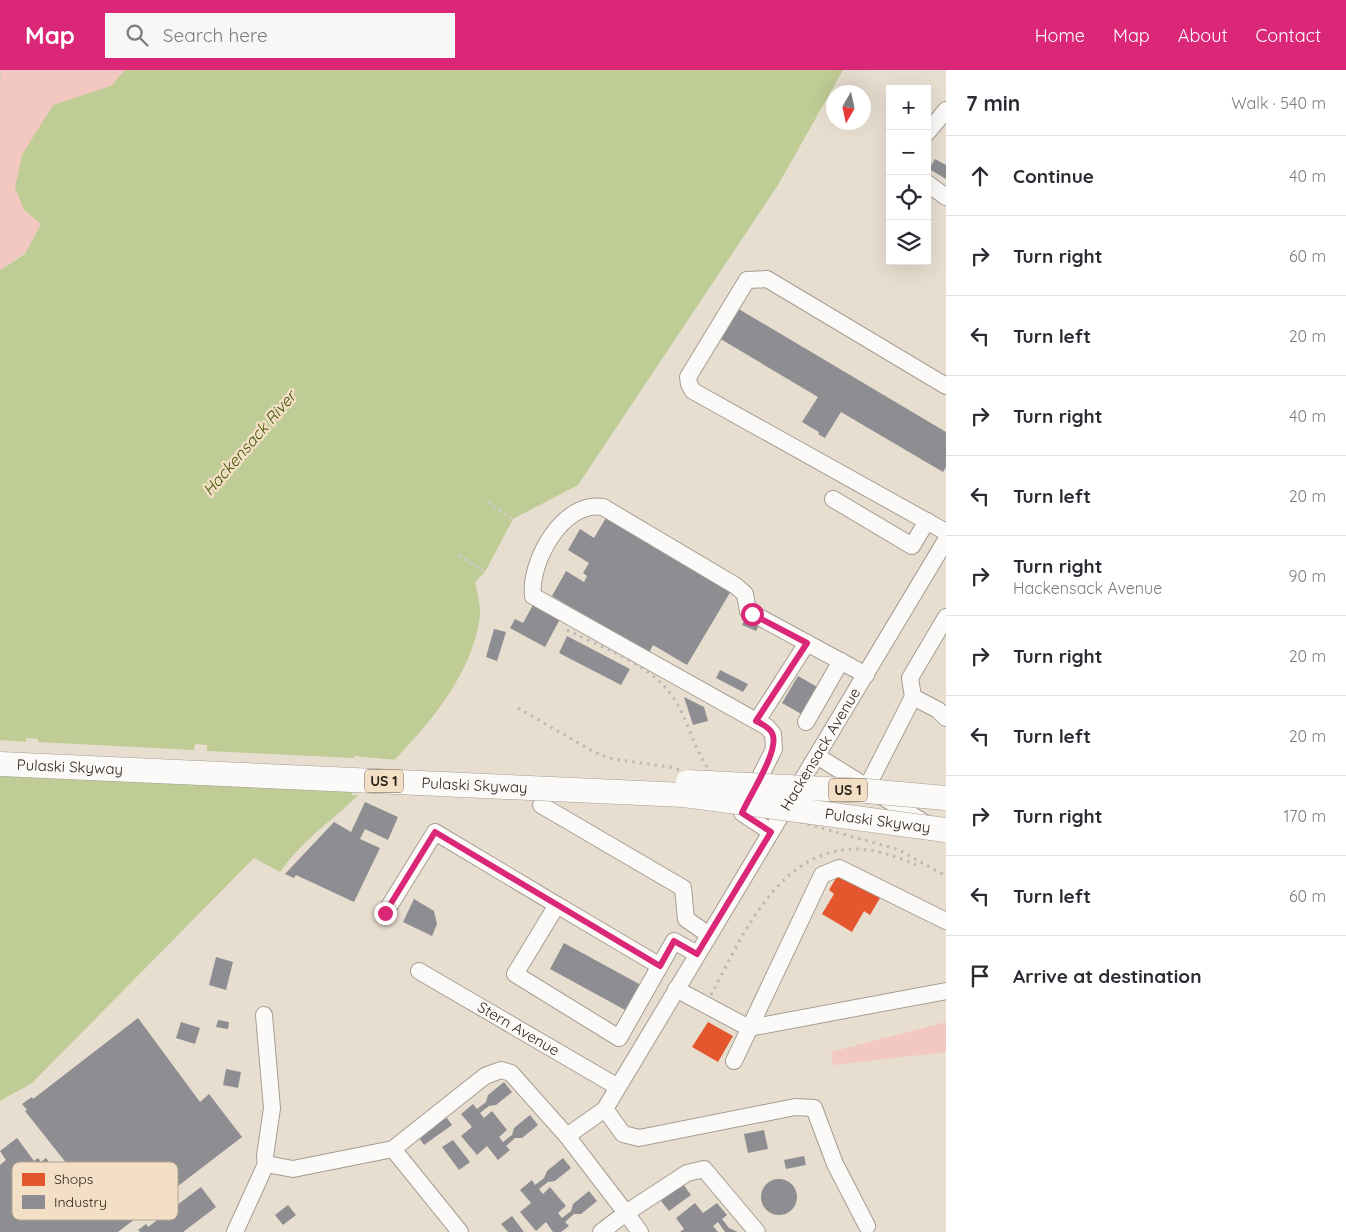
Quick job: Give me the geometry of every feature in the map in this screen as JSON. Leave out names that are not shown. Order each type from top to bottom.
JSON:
[{"type":"highway","name":"Pulaski Skyway","points":[[0,751],[749,784],[946,798]]},
{"type":"highway","name":"Pulaski Skyway","points":[[0,764],[684,795],[946,830]]},
{"type":"highway","points":[[749,784],[866,799],[946,814]]},
{"type":"highway","points":[[766,806],[832,805],[946,814]]},
{"type":"street","points":[[929,130],[946,110]]},
{"type":"street","points":[[931,186],[946,197]]},
{"type":"street","points":[[946,386],[767,279],[757,278],[748,280],[688,377],[693,391],[946,532]]},
{"type":"street","points":[[833,499],[912,546],[927,521]]},
{"type":"street","points":[[771,832],[742,813],[774,749],[773,734],[767,727],[533,596],[532,586],[540,559],[561,522],[584,508],[595,505],[603,507],[736,586],[745,594],[748,611],[866,675]]},
{"type":"street","name":"Hackensack Avenue","points":[[605,1109],[946,540]]},
{"type":"street","points":[[867,787],[913,697],[910,678],[946,617]]},
{"type":"street","points":[[756,721],[807,643]]},
{"type":"street","points":[[806,722],[841,662]]},
{"type":"street","points":[[913,697],[946,717]]},
{"type":"street","points":[[817,756],[946,836]]},
{"type":"street","points":[[541,805],[683,888],[686,919],[709,935]]},
{"type":"street","points":[[385,913],[435,832],[660,966]]},
{"type":"street","points":[[734,1060],[822,875],[838,868],[946,921]]},
{"type":"street","points":[[557,905],[515,974],[619,1038],[674,941],[697,954]]},
{"type":"street","name":"Stern Avenue","points":[[419,971],[618,1087]]},
{"type":"street","points":[[676,989],[749,1028],[946,991]]},
{"type":"street","points":[[235,1232],[266,1164],[265,1156],[272,1108],[264,1015]]},
{"type":"street","points":[[266,1164],[293,1169],[393,1148],[485,1076],[501,1070],[511,1073],[568,1136],[640,1232]]},
{"type":"street","points":[[568,1136],[605,1109],[623,1134],[639,1138],[795,1107],[814,1108],[835,1164],[867,1226]]},
{"type":"street","points":[[393,1148],[460,1232]]},
{"type":"street","points":[[601,1232],[626,1213],[687,1173],[704,1169],[757,1232]]},
{"type":"path","points":[[0,78],[3,70]]},
{"type":"path","points":[[488,502],[514,519]]},
{"type":"path","points":[[459,556],[485,572]]},
{"type":"shaded area","points":[[0,70],[131,70],[24,210],[41,224],[35,246],[0,270]]},
{"type":"shaded area","points":[[946,1022],[946,1052],[833,1065],[831,1052]]},
{"type":"water","name":"Hackensack River","points":[[125,70],[843,70],[835,85],[826,85],[826,100],[778,185],[578,485],[513,519],[485,572],[475,582],[480,616],[474,643],[463,669],[449,694],[412,742],[350,803],[304,844],[280,872],[254,858],[32,1083],[0,1101],[0,270],[25,254],[41,224],[24,210],[15,188],[22,155],[53,105],[111,86]]},
{"type":"pier","points":[[26,738],[38,739],[38,742],[194,750],[195,744],[207,745],[207,751],[354,758],[354,756],[396,760],[369,787],[364,787],[361,795],[352,795],[352,787],[0,772],[0,740],[26,742]]},
{"type":"building: Shops","points":[[839,873],[880,898],[870,915],[864,911],[852,932],[822,914],[834,894],[829,890]]},
{"type":"building: Shops","points":[[708,1022],[733,1036],[718,1062],[692,1047]]},
{"type":"building: Industry","points":[[935,159],[946,165],[946,179],[931,170],[931,166]]},
{"type":"building: Industry","points":[[737,308],[946,432],[946,467],[943,472],[841,412],[825,438],[802,422],[818,397],[719,338]]},
{"type":"building: Industry","points":[[607,516],[731,591],[687,665],[653,645],[649,653],[552,596],[566,571],[584,582],[587,576],[583,573],[589,563],[568,550],[580,529],[594,538]]},
{"type":"building: Industry","points":[[533,605],[560,619],[545,647],[510,628],[515,619],[523,623]]},
{"type":"building: Industry","points":[[751,607],[765,614],[756,631],[742,625]]},
{"type":"building: Industry","points":[[494,629],[506,632],[497,661],[486,657]]},
{"type":"building: Industry","points":[[567,636],[630,669],[621,685],[559,653]]},
{"type":"building: Industry","points":[[720,670],[748,684],[743,692],[716,678]]},
{"type":"building: Industry","points":[[798,676],[819,688],[803,715],[782,703]]},
{"type":"building: Industry","points":[[684,697],[704,707],[708,721],[693,725]]},
{"type":"building: Industry","points":[[365,802],[398,817],[388,840],[365,829],[360,839],[380,848],[354,902],[296,875],[294,878],[285,874],[334,822],[351,832]]},
{"type":"building: Industry","points":[[414,899],[434,911],[437,924],[432,936],[403,922]]},
{"type":"building: Industry","points":[[564,943],[641,985],[627,1011],[550,969]]},
{"type":"building: Industry","points":[[216,957],[233,962],[226,990],[209,985]]},
{"type":"building: Industry","points":[[138,1018],[200,1102],[209,1094],[242,1137],[178,1186],[178,1162],[65,1162],[25,1111],[27,1110],[22,1104],[32,1097],[33,1099]]},
{"type":"building: Industry","points":[[218,1020],[229,1022],[228,1029],[216,1027]]},
{"type":"building: Industry","points":[[181,1022],[200,1028],[195,1044],[176,1038]]},
{"type":"building: Industry","points":[[226,1069],[241,1072],[238,1088],[223,1085]]},
{"type":"building: Industry","points":[[504,1082],[512,1092],[496,1105],[489,1106],[480,1113],[484,1118],[492,1111],[507,1130],[499,1137],[503,1142],[512,1135],[514,1128],[530,1115],[538,1125],[522,1138],[515,1138],[506,1146],[510,1150],[498,1160],[487,1146],[477,1155],[461,1136],[472,1127],[461,1114],[473,1104],[477,1109],[486,1102],[488,1095]]},
{"type":"building: Industry","points":[[444,1114],[452,1125],[424,1145],[416,1133]]},
{"type":"building: Industry","points":[[764,1130],[768,1149],[748,1153],[744,1134]]},
{"type":"building: Industry","points":[[17,1138],[34,1161],[38,1158],[41,1162],[12,1162],[12,1220],[134,1220],[118,1232],[0,1232],[0,1165],[6,1160],[0,1151]]},
{"type":"building: Industry","points":[[453,1140],[470,1162],[459,1170],[442,1147]]},
{"type":"building: Industry","points":[[804,1156],[806,1165],[786,1169],[784,1160]]},
{"type":"building: Industry","points":[[46,1158],[49,1162],[41,1162]]},
{"type":"building: Industry","points":[[563,1158],[571,1168],[555,1181],[548,1182],[539,1189],[543,1194],[550,1187],[566,1206],[558,1213],[562,1218],[571,1211],[573,1204],[589,1191],[597,1201],[581,1214],[574,1214],[565,1222],[569,1226],[561,1232],[553,1232],[546,1222],[536,1231],[520,1212],[531,1203],[520,1190],[532,1180],[535,1185],[544,1178],[547,1171]]},
{"type":"building: Industry","points":[[779,1179],[791,1185],[797,1197],[791,1209],[779,1215],[767,1209],[761,1197],[767,1185]]},
{"type":"building: Industry","points":[[683,1184],[691,1195],[669,1211],[661,1201]]},
{"type":"building: Industry","points":[[201,1187],[216,1207],[183,1232],[140,1232],[138,1230],[146,1224],[148,1227],[157,1220],[178,1220],[178,1204]]},
{"type":"building: Industry","points":[[695,1203],[703,1213],[717,1203],[727,1215],[722,1219],[729,1228],[738,1232],[725,1232],[718,1222],[713,1226],[718,1232],[680,1232],[684,1229],[676,1218]]},
{"type":"building: Industry","points":[[288,1205],[296,1215],[283,1225],[275,1215]]},
{"type":"building: Industry","points":[[512,1216],[524,1232],[508,1232],[501,1224]]},
{"type":"railway","points":[[567,630],[640,667],[665,687],[681,711],[706,765],[721,783]]},
{"type":"railway","points":[[518,708],[594,752],[613,759],[670,767],[693,774],[778,816],[897,849],[946,876]]},
{"type":"railway","points":[[711,995],[750,923],[766,900],[785,879],[806,863],[830,853],[858,849],[888,854],[916,865]]},
{"type":"route","points":[[385,913],[435,832],[660,966],[674,941],[697,954],[771,832],[742,813],[774,749],[773,734],[767,727],[756,721],[807,643],[752,614]]}]
